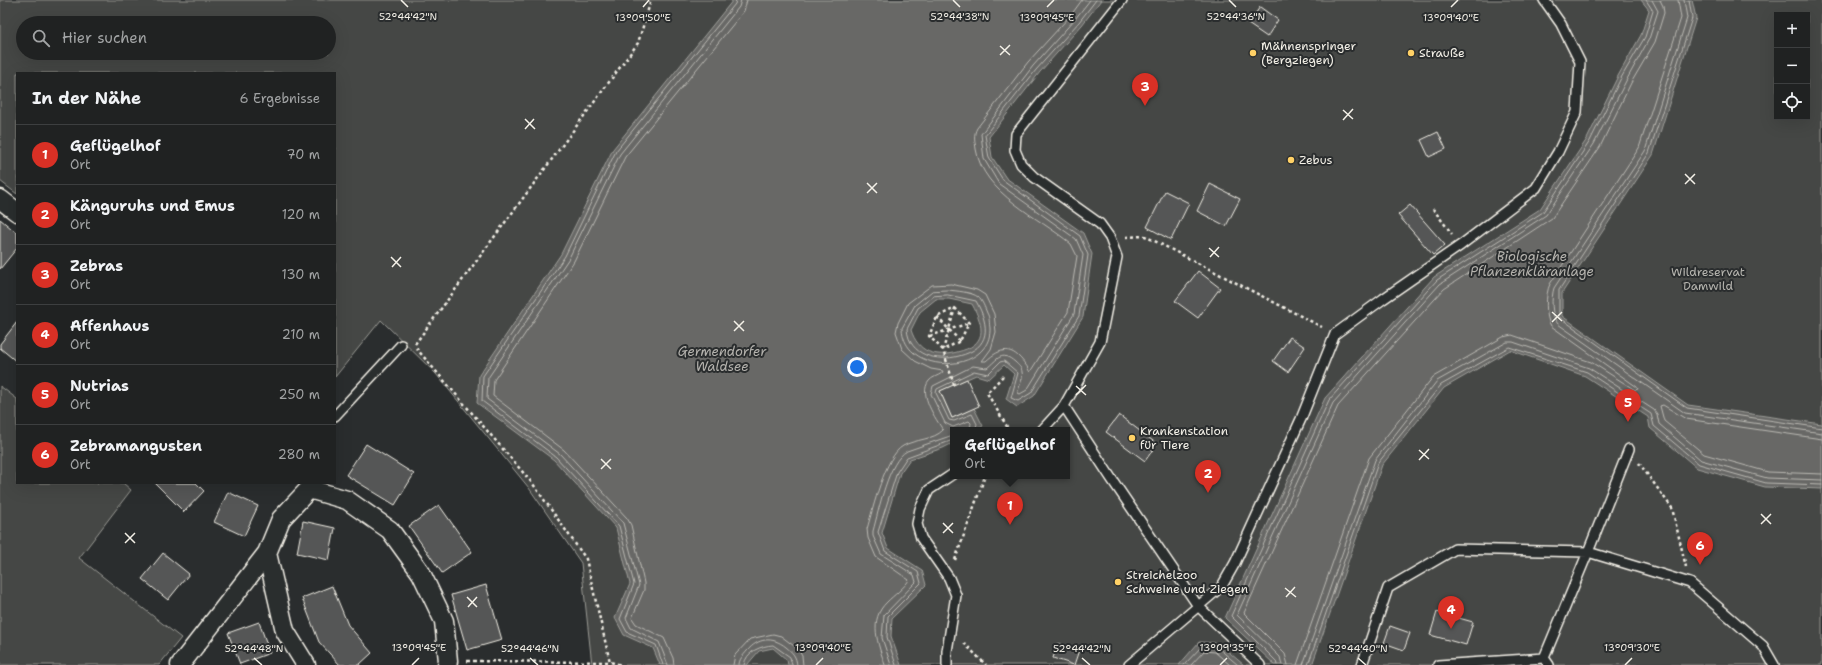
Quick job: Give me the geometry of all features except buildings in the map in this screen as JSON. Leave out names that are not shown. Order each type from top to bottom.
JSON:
[{"type":"street","points":[[0,199],[16,211]]},
{"type":"street","points":[[180,665],[267,553],[281,519],[308,486],[347,500],[390,530],[421,573],[444,621],[448,663]]},
{"type":"street","points":[[267,553],[285,631],[306,665]]},
{"type":"lane","points":[[1045,427],[1064,406],[1100,342],[1117,257],[1110,238],[1100,224],[1034,177],[1021,164],[1015,150],[1016,134],[1122,0]]},
{"type":"lane","points":[[1128,665],[1222,586],[1235,563],[1301,419],[1335,334],[1461,245],[1536,188],[1558,152],[1577,112],[1580,62],[1561,24],[1544,0]]},
{"type":"lane","points":[[336,415],[401,345]]},
{"type":"lane","points":[[1064,406],[1198,606],[1260,665]]},
{"type":"lane","points":[[1438,665],[1546,662],[1629,449]]},
{"type":"lane","points":[[947,665],[947,651],[956,595],[949,578],[921,538],[917,524],[920,509],[929,490],[950,476]]},
{"type":"lane","points":[[1362,665],[1388,588],[1455,549],[1588,552],[1690,583],[1763,646],[1774,665]]},
{"type":"path","points":[[609,664],[586,559],[533,484],[414,346],[638,43],[650,0]]},
{"type":"path","points":[[1433,209],[1461,245]]},
{"type":"path","points":[[1110,238],[1145,236],[1335,334]]},
{"type":"path","points":[[929,336],[937,317],[955,308]]},
{"type":"path","points":[[955,308],[969,323]]},
{"type":"path","points":[[943,350],[955,308]]},
{"type":"path","points":[[937,317],[960,341]]},
{"type":"path","points":[[929,336],[969,323]]},
{"type":"path","points":[[943,350],[960,341],[969,323]]},
{"type":"path","points":[[929,336],[943,350],[954,385]]},
{"type":"path","points":[[1003,376],[987,393],[1007,427]]},
{"type":"path","points":[[1629,449],[1672,508],[1690,583]]},
{"type":"path","points":[[949,578],[984,479]]},
{"type":"path","points":[[951,631],[986,665]]},
{"type":"path","points":[[448,663],[622,665]]},
{"type":"green space","name":"Wildreservat Damwild","points":[[0,0],[1822,0],[1822,665],[592,665],[581,563],[529,488],[436,374],[381,320],[336,376],[336,72],[16,72],[16,193],[0,181]]},
{"type":"green space","points":[[0,386],[16,398],[16,484],[124,484],[131,490],[79,558],[181,638],[159,665],[0,665]]},
{"type":"water","name":"Germendorfer Waldsee","points":[[733,0],[1101,0],[1082,25],[1040,72],[989,137],[992,157],[1006,178],[1083,233],[1092,254],[1083,317],[1034,396],[1017,407],[1006,399],[1014,374],[1004,365],[989,379],[976,375],[940,391],[952,418],[974,408],[983,426],[950,427],[950,444],[910,459],[900,473],[882,533],[888,548],[922,570],[926,585],[892,618],[891,636],[901,665],[788,665],[787,660],[773,648],[759,651],[747,665],[660,665],[653,648],[624,635],[615,618],[630,584],[616,528],[554,460],[477,403],[479,375],[561,254],[613,149]],"holes":[[[936,299],[949,299],[972,304],[981,328],[981,334],[974,345],[957,352],[942,354],[928,352],[918,344],[914,338],[911,330],[920,312]]]},
{"type":"water","name":"Biologische Pflanzenkläranlage","points":[[1641,0],[1692,0],[1696,18],[1653,155],[1562,293],[1562,316],[1688,405],[1822,424],[1822,489],[1765,487],[1697,468],[1650,428],[1648,417],[1585,376],[1510,350],[1444,388],[1382,465],[1312,665],[1275,665],[1225,618],[1325,398],[1434,277],[1540,209],[1587,139],[1618,76],[1641,35],[1649,10]]},
{"type":"water","points":[[1199,642],[1218,643],[1244,665],[1179,665]]},
{"type":"place","name":"Mähnenspringer (Bergziegen)","points":[[1253,53]]},
{"type":"place","name":"Strauße","points":[[1411,53]]},
{"type":"place","name":"Zebras","points":[[1145,106]]},
{"type":"place","name":"Zebus","points":[[1291,160]]},
{"type":"place","name":"Nutrias","points":[[1628,422]]},
{"type":"place","name":"Krankenstation für Tiere","points":[[1132,438]]},
{"type":"place","name":"Känguruhs und Emus","points":[[1208,493]]},
{"type":"place","name":"Geflügelhof","points":[[1010,525]]},
{"type":"place","name":"Zebramangusten","points":[[1700,565]]},
{"type":"place","name":"Streichelzoo Schweine und Ziegen","points":[[1118,582]]},
{"type":"place","name":"Affenhaus","points":[[1451,629]]}]
